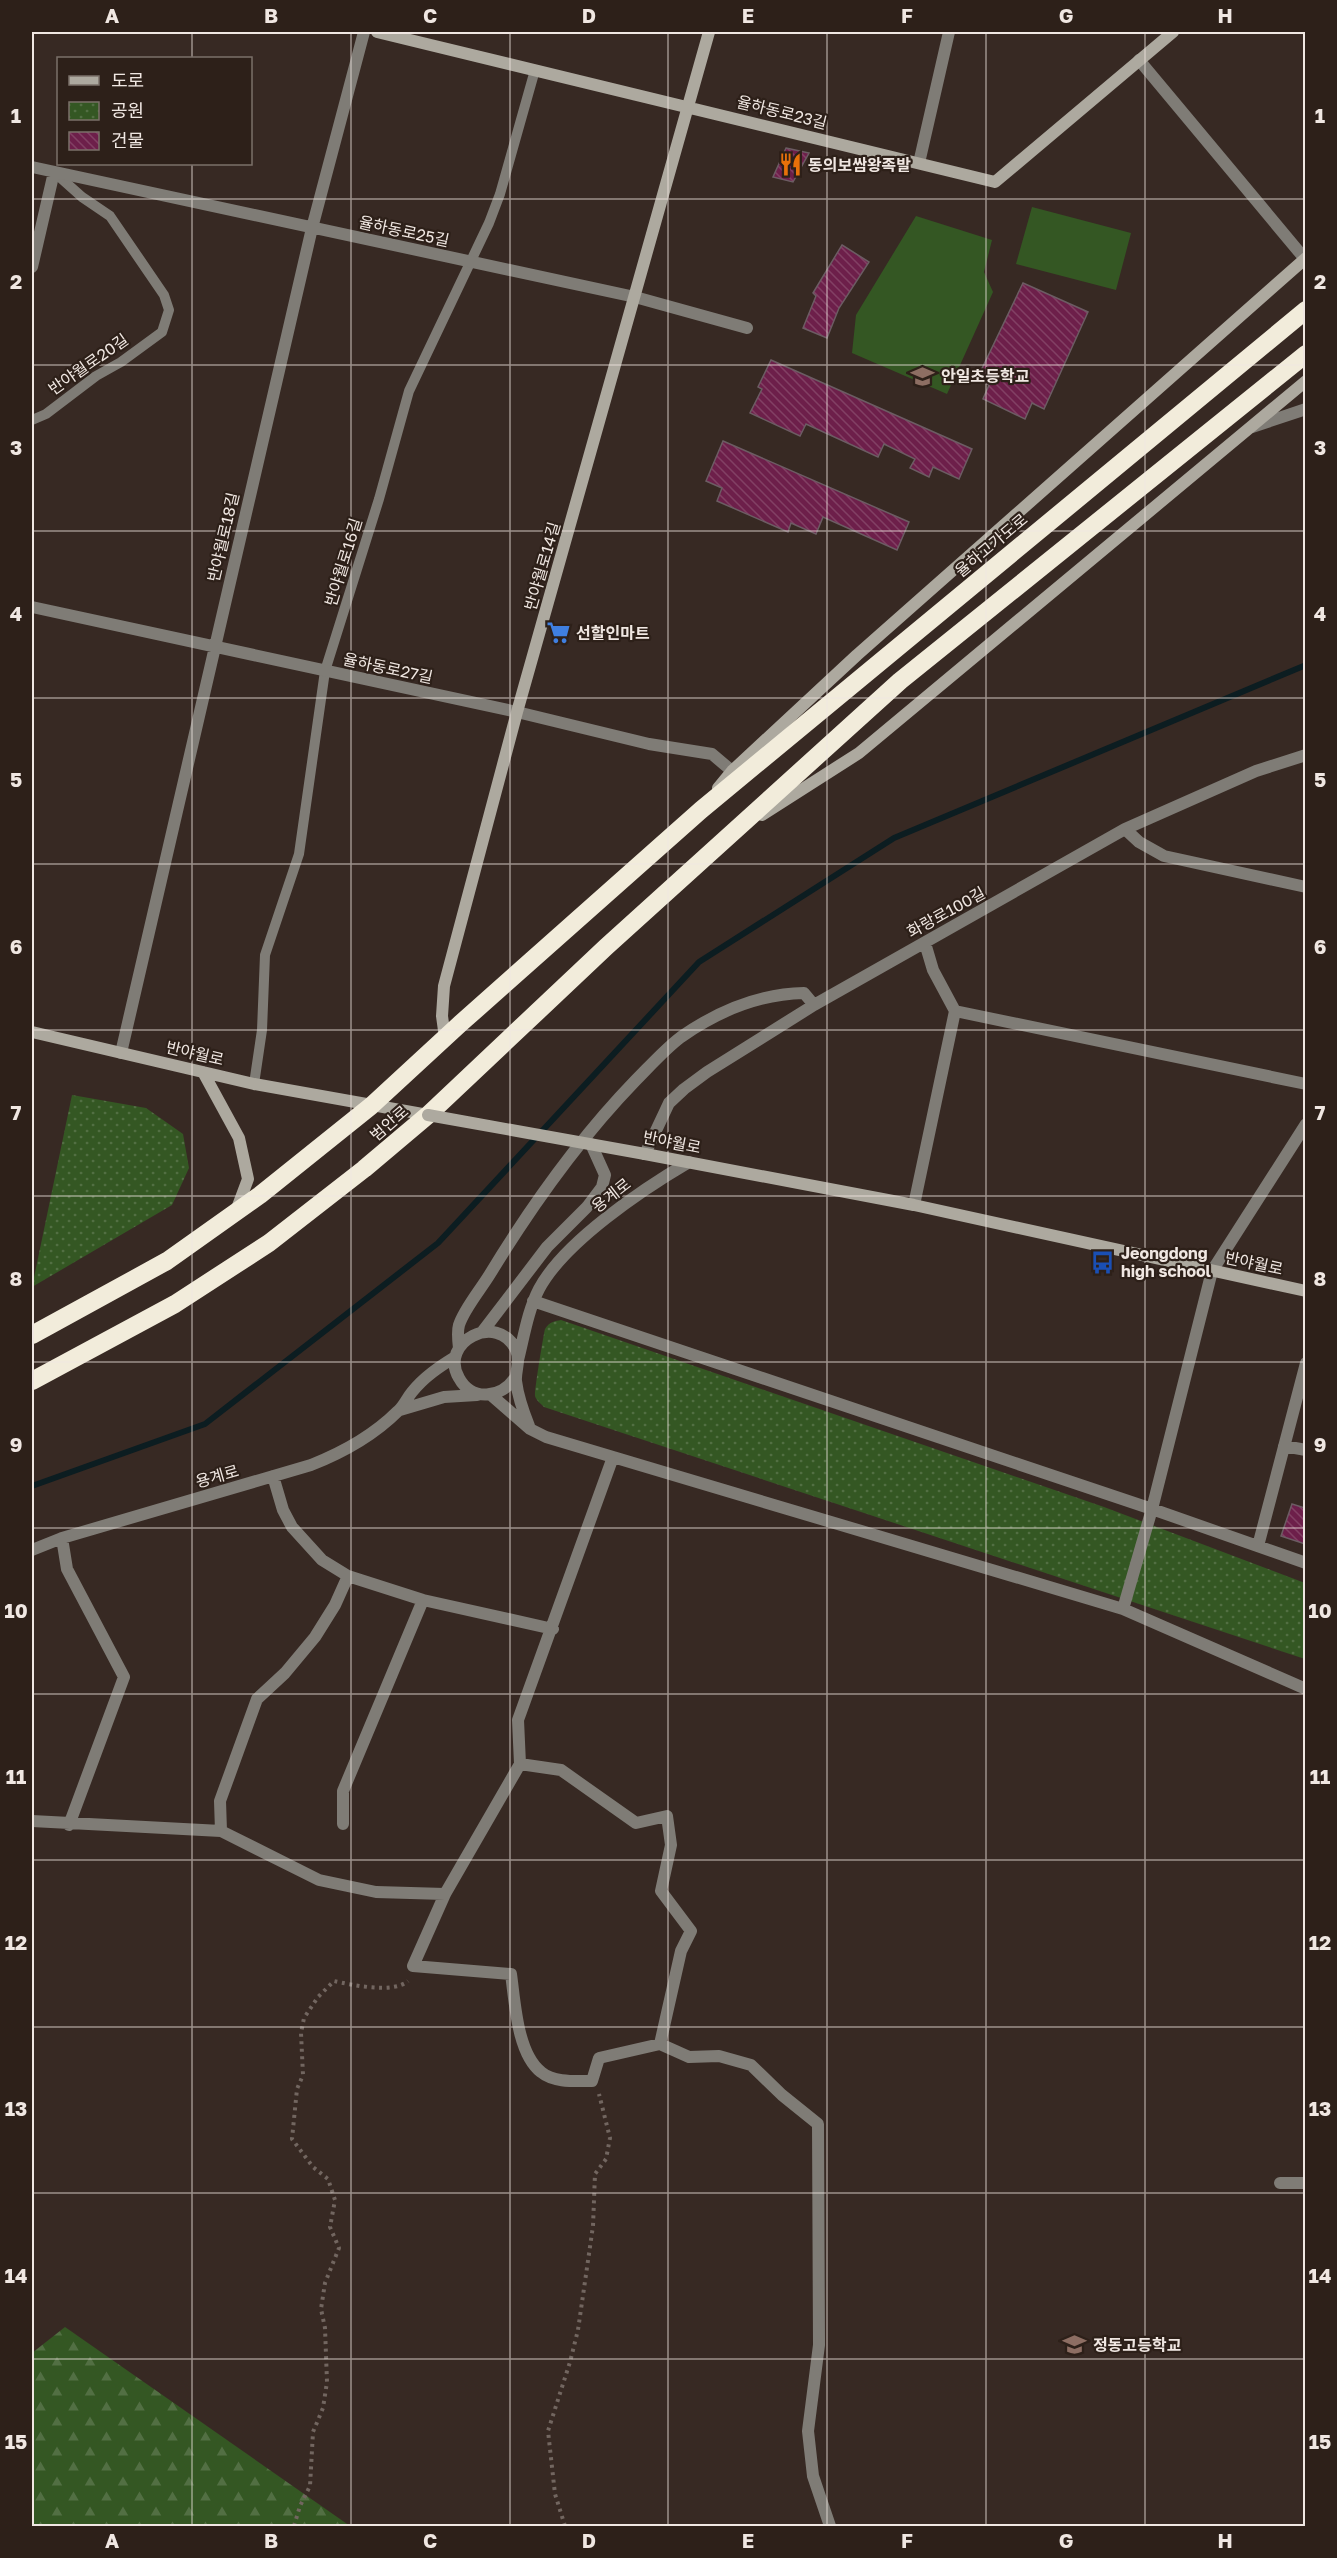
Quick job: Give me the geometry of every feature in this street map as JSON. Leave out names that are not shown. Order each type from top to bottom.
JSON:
[{"type":"highway","name":"율하고가도로","points":[[701,810],[1305,310]]},
{"type":"highway","points":[[728,836],[900,681],[1305,354]]},
{"type":"highway","name":"범안로","points":[[32,1335],[167,1261],[235,1212],[371,1106],[444,1038],[701,810]]},
{"type":"highway","name":"범안로","points":[[32,1381],[174,1304],[269,1243],[364,1169],[428,1115],[580,970],[728,836]]},
{"type":"main road","name":"율하동로23길","points":[[377,32],[995,182],[1173,32]]},
{"type":"main road","name":"반야월로14길","points":[[444,1038],[442,1016],[444,986],[518,712],[690,107],[709,32]]},
{"type":"main road","points":[[701,810],[732,771],[866,647],[1305,259]]},
{"type":"main road","points":[[728,836],[859,753],[1305,381]]},
{"type":"main road","name":"반야월로","points":[[32,1032],[254,1084],[914,1205],[1305,1291]]},
{"type":"main road","points":[[203,1072],[239,1137],[248,1179],[235,1212]]},
{"type":"street","name":"반야월로18길","points":[[121,1053],[312,228],[364,32]]},
{"type":"street","points":[[919,163],[949,32]]},
{"type":"street","points":[[1139,60],[1305,259]]},
{"type":"street","name":"율하동로25길","points":[[32,167],[635,297],[747,328]]},
{"type":"street","points":[[32,267],[54,172]]},
{"type":"street","points":[[1251,427],[1305,409]]},
{"type":"street","name":"율하동로27길","points":[[32,607],[518,712],[649,744],[712,754],[732,771]]},
{"type":"street","name":"화랑로100길","points":[[645,1154],[669,1103],[684,1089],[814,1005],[1125,829],[1246,775],[1305,755]]},
{"type":"street","points":[[1125,829],[1139,843],[1164,856],[1305,887]]},
{"type":"street","points":[[914,1205],[955,1011],[933,970],[925,943]]},
{"type":"street","points":[[814,1005],[804,993],[778,993],[746,1002],[710,1018],[679,1039],[611,1106],[554,1175],[459,1323],[457,1376],[471,1391],[486,1395],[530,1429],[546,1437],[1123,1609],[1305,1689]]},
{"type":"street","points":[[955,1011],[1305,1084]]},
{"type":"street","points":[[1123,1609],[1152,1509],[1212,1271],[1305,1124]]},
{"type":"street","name":"용계로","points":[[483,1331],[547,1246],[588,1207],[602,1187],[605,1175],[591,1144]]},
{"type":"street","name":"용계로","points":[[519,1360],[533,1300],[540,1286],[557,1264],[580,1242],[655,1182],[689,1162]]},
{"type":"street","points":[[533,1300],[1305,1563]]},
{"type":"street","points":[[457,1352],[474,1334],[483,1331],[493,1332],[510,1342],[519,1360],[515,1378],[510,1386],[486,1395]]},
{"type":"street","name":"용계로","points":[[32,1550],[311,1465],[344,1452],[400,1410],[411,1393],[457,1352]]},
{"type":"street","points":[[1258,1546],[1305,1363]]},
{"type":"street","points":[[515,1378],[521,1406],[530,1429]]},
{"type":"street","name":"용계로","points":[[400,1410],[444,1397],[486,1395]]},
{"type":"street","points":[[1284,1446],[1305,1450]]},
{"type":"street","points":[[613,1457],[553,1629],[518,1720],[520,1764],[445,1894],[413,1966],[511,1974],[519,2030],[529,2055],[541,2073],[561,2080],[592,2081],[599,2058],[660,2044],[689,2057],[719,2056],[752,2065],[782,2095],[818,2124],[819,2345],[808,2431],[813,2476],[830,2526]]},
{"type":"street","points":[[273,1476],[283,1510],[292,1527],[322,1560],[348,1576],[423,1600],[553,1629]]},
{"type":"street","points":[[62,1539],[67,1569],[124,1677],[69,1825]]},
{"type":"street","points":[[221,1831],[220,1801],[257,1699],[285,1673],[315,1637],[335,1605],[348,1576]]},
{"type":"street","points":[[343,1824],[343,1791],[423,1600]]},
{"type":"street","points":[[520,1764],[561,1770],[636,1823],[667,1816],[671,1845],[661,1891],[691,1931],[681,1951],[660,2044]]},
{"type":"street","points":[[32,1821],[69,1825],[221,1831],[319,1880],[376,1892],[445,1894]]},
{"type":"street","points":[[1280,2183],[1305,2183]]},
{"type":"lane","name":"반야월로16길","points":[[254,1084],[262,1030],[266,955],[299,854],[325,671],[379,499],[409,391],[472,262],[500,194],[536,70]]},
{"type":"lane","name":"율하동로25길","points":[[54,172],[82,197],[110,216],[144,264],[164,295],[169,310],[162,332]]},
{"type":"lane","name":"반야월로20길","points":[[32,420],[46,414],[96,376],[121,362],[162,332]]},
{"type":"path","points":[[294,2526],[300,2506],[310,2486],[313,2432],[323,2408],[327,2382],[325,2328],[321,2309],[325,2283],[339,2248],[330,2227],[335,2200],[328,2179],[313,2167],[292,2139],[297,2089],[303,2075],[301,2033],[304,2018],[318,1997],[334,1981],[383,1988],[405,1984],[416,1973],[413,1966]]},
{"type":"path","points":[[565,2526],[555,2493],[548,2432],[570,2362],[586,2286],[593,2226],[595,2174],[606,2159],[610,2138],[598,2090],[592,2081]]},
{"type":"green space","points":[[1032,207],[1131,233],[1116,290],[1016,264]]},
{"type":"green space","points":[[916,216],[992,240],[984,272],[993,292],[947,394],[852,353],[856,315]]},
{"type":"green space","points":[[72,1095],[146,1108],[183,1134],[189,1168],[172,1205],[32,1287]]},
{"type":"green space","points":[[561,1320],[1104,1507],[1305,1583],[1305,1659],[544,1407],[535,1396],[544,1333],[550,1323]]},
{"type":"green space","points":[[65,2327],[350,2526],[32,2526],[32,2353]]},
{"type":"building","name":"동의보쌈왕족발","points":[[786,148],[809,153],[793,182],[773,177]]},
{"type":"building","points":[[842,245],[869,262],[839,308],[827,338],[803,328],[816,296],[813,293]]},
{"type":"building","points":[[1023,283],[1088,312],[1044,409],[1032,403],[1025,419],[983,399],[989,385],[977,379]]},
{"type":"building","points":[[771,360],[972,449],[959,479],[933,467],[929,477],[910,468],[915,459],[884,444],[878,457],[806,424],[800,436],[750,413],[762,389],[758,387]]},
{"type":"building","points":[[723,441],[909,522],[897,550],[823,517],[816,534],[791,523],[788,532],[717,501],[722,488],[706,481]]},
{"type":"building","points":[[1292,1504],[1305,1508],[1305,1544],[1281,1536]]},
{"type":"waterway","points":[[32,1486],[205,1424],[438,1243],[699,962],[894,838],[1306,665]]},
{"type":"place","name":"동의보쌈왕족발","points":[[790,165]]},
{"type":"place","name":"안일초등학교","points":[[923,376]]},
{"type":"place","name":"선할인마트","points":[[558,633]]},
{"type":"place","name":"Jeongdong high school","points":[[1103,1262]]},
{"type":"place","name":"정동고등학교","points":[[1075,2345]]}]
